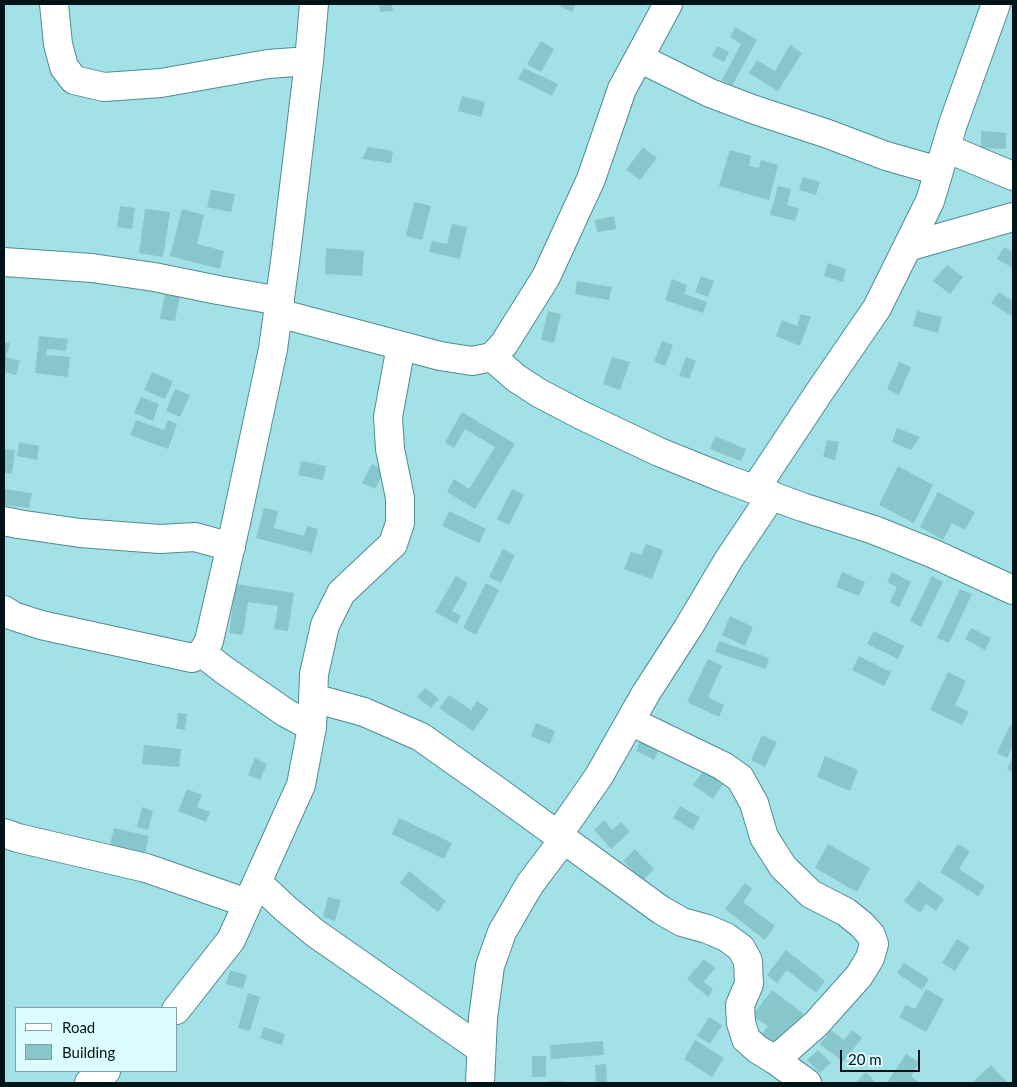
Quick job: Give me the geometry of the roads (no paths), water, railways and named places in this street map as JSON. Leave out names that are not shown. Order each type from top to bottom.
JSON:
[{"type":"street","points":[[54,4],[58,44],[64,67],[74,80],[104,88],[161,83],[268,64],[309,61]]},
{"type":"street","points":[[4,610],[13,616],[41,625],[192,658],[202,653],[209,641],[273,349],[309,61],[314,4]]},
{"type":"street","points":[[4,262],[92,268],[154,277],[218,290],[279,307],[401,346],[440,356],[472,361],[492,357],[504,344],[546,277],[591,179],[622,89],[668,4]]},
{"type":"street","points":[[480,1083],[483,1018],[490,966],[502,932],[729,560],[763,492],[820,391],[877,308],[930,201],[953,124],[996,4]]},
{"type":"street","points":[[639,58],[710,93],[886,156],[942,159],[1013,176]]},
{"type":"street","points":[[907,247],[1013,218]]},
{"type":"street","points":[[178,1007],[231,940],[301,785],[312,727],[314,674],[325,625],[341,593],[393,544],[400,523],[400,498],[390,449],[388,417],[401,346]]},
{"type":"street","points":[[492,357],[516,378],[539,393],[580,415],[659,452],[802,507],[874,530],[934,554],[1013,590]]},
{"type":"street","points":[[4,521],[80,532],[160,539],[195,537],[231,547]]},
{"type":"street","points":[[202,653],[286,713],[312,727]]},
{"type":"street","points":[[313,698],[364,712],[421,737],[661,910],[682,922],[726,937],[740,948],[748,961],[749,984],[740,1005],[740,1023],[746,1038],[757,1049],[807,1083]]},
{"type":"street","points":[[630,721],[723,766],[740,778],[754,802],[764,837],[783,867],[811,894],[846,912],[862,924],[871,935],[874,944],[870,958],[859,976],[816,1024],[775,1060]]},
{"type":"street","points":[[4,833],[18,838],[252,892],[286,909],[316,933],[481,1049]]},
{"type":"street","points":[[89,1083],[105,1072]]}]
